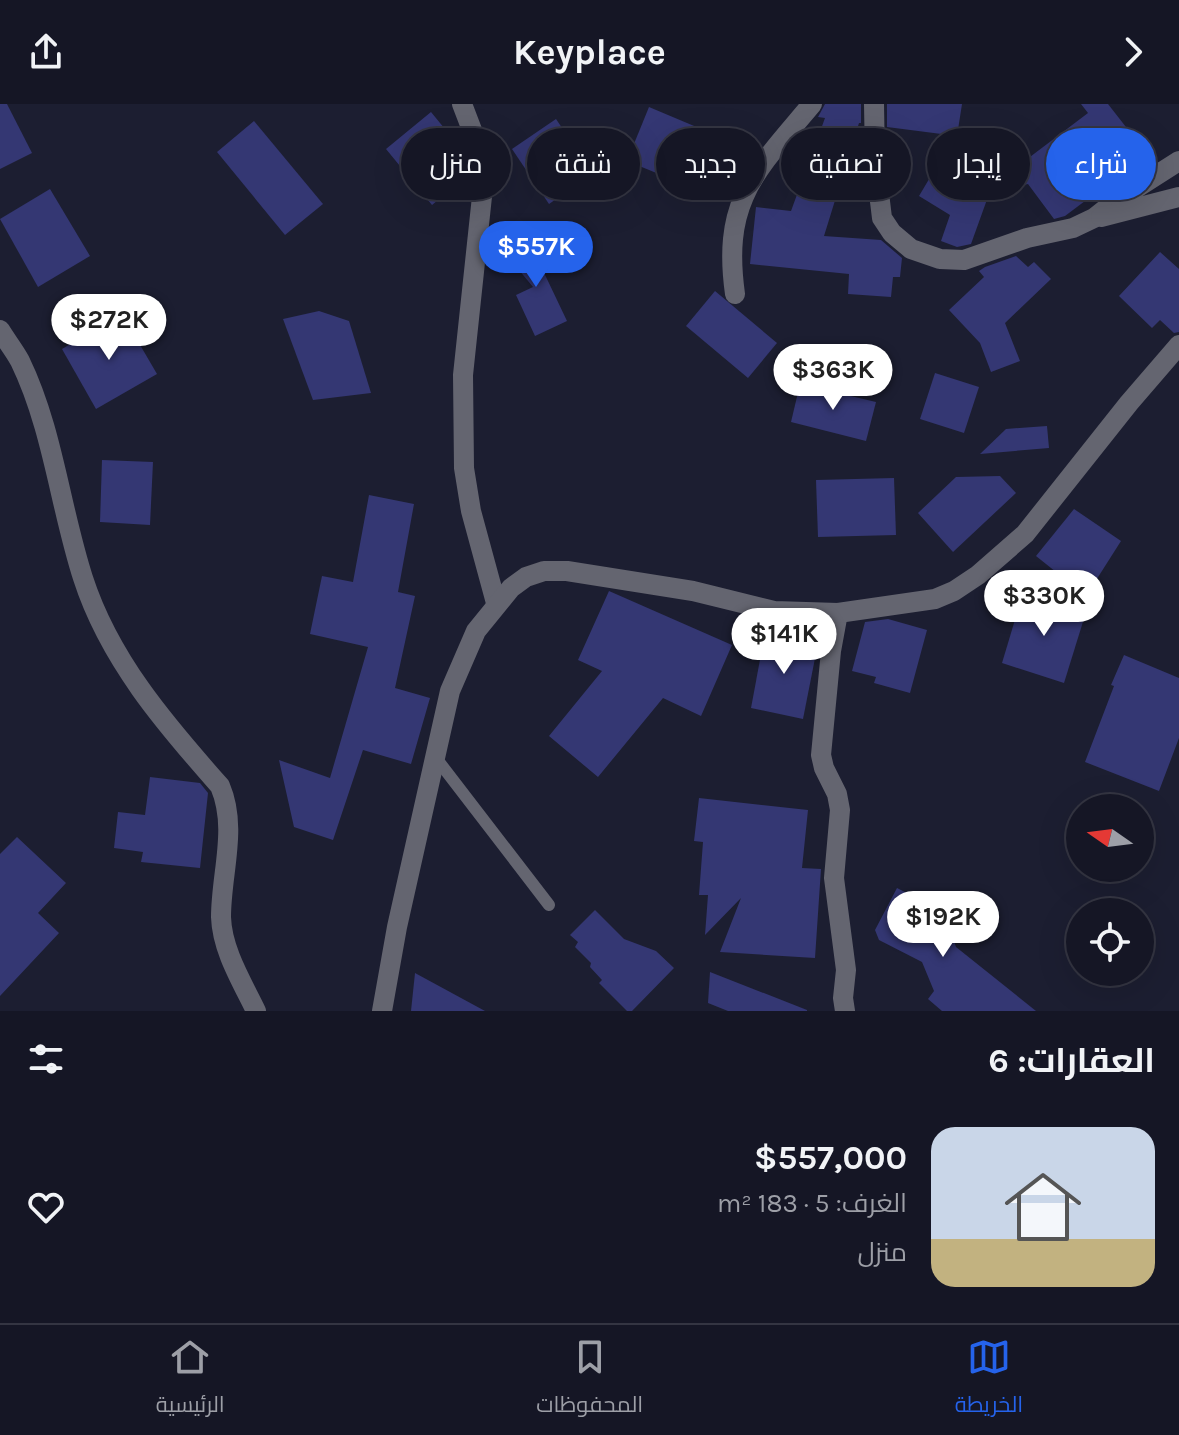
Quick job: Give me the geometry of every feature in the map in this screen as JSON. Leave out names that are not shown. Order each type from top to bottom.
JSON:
[{"type":"street","points":[[462,104],[480,151],[483,187],[463,375],[464,468],[471,511],[496,603]]},
{"type":"street","points":[[735,294],[731,249],[733,223],[743,197],[768,155],[812,104]]},
{"type":"street","points":[[874,104],[875,160],[882,218],[892,233],[911,249],[940,259],[964,260],[1027,238],[1073,228],[1094,218],[1179,197]]},
{"type":"street","points":[[1094,218],[1179,161]]},
{"type":"street","points":[[0,330],[19,359],[35,397],[83,578],[98,617],[118,656],[149,702],[220,786],[227,802],[229,821],[221,920],[227,947],[256,1011]]},
{"type":"street","points":[[382,1011],[397,927],[450,691],[476,631],[496,603],[526,577],[544,571],[567,571],[693,591],[774,611],[838,613],[926,602],[954,591],[978,575],[1025,534],[1179,345]]},
{"type":"street","points":[[838,613],[831,651],[821,755],[840,810],[834,878],[846,970],[845,1011]]},
{"type":"lane","points":[[436,758],[549,905]]},
{"type":"building","points":[[0,104],[7,104],[32,153],[0,169]]},
{"type":"building","points":[[825,104],[861,104],[861,123],[857,128],[821,128],[825,118],[818,117]]},
{"type":"building","points":[[887,104],[962,104],[958,128],[927,128],[927,132],[887,127]]},
{"type":"building","points":[[1081,104],[1108,104],[1127,128],[1068,128],[1088,113]]},
{"type":"building","points":[[649,107],[699,128],[656,128],[656,173],[640,166],[640,129]]},
{"type":"building","points":[[431,112],[444,128],[412,128]]},
{"type":"building","points":[[556,119],[562,128],[543,128]]},
{"type":"building","points":[[254,121],[323,204],[285,235],[217,152]]},
{"type":"building","points":[[401,137],[401,167],[386,149]]},
{"type":"building","points":[[527,139],[527,171],[512,149]]},
{"type":"building","points":[[1046,145],[1046,200],[1086,200],[1065,216],[1054,219],[1030,187],[1030,157]]},
{"type":"building","points":[[927,183],[927,200],[987,200],[971,244],[957,247],[941,241],[950,215],[919,196]]},
{"type":"building","points":[[50,189],[90,256],[38,287],[0,219]]},
{"type":"building","points":[[795,200],[835,200],[824,236],[881,240],[902,258],[900,277],[893,277],[891,297],[848,294],[849,274],[750,264],[756,207],[791,211]]},
{"type":"building","points":[[526,235],[542,254],[537,258],[567,321],[535,336],[516,295],[533,287],[505,253]]},
{"type":"building","points":[[1160,252],[1179,269],[1179,332],[1174,333],[1160,320],[1152,328],[1119,296]]},
{"type":"building","points":[[1016,256],[1028,267],[1034,262],[1051,279],[1005,323],[1020,361],[991,372],[980,343],[949,310],[984,277],[979,271]]},
{"type":"building","points":[[715,291],[777,343],[748,378],[686,326]]},
{"type":"building","points":[[319,311],[349,321],[371,393],[313,400],[283,319]]},
{"type":"building","points":[[122,314],[157,374],[96,409],[62,349]]},
{"type":"building","points":[[935,373],[979,387],[964,433],[920,419]]},
{"type":"building","points":[[800,384],[876,402],[866,441],[791,422]]},
{"type":"building","points":[[1047,426],[1049,448],[980,454],[1006,429]]},
{"type":"building","points":[[102,460],[153,462],[150,525],[100,522]]},
{"type":"building","points":[[1000,476],[1016,493],[953,552],[918,513],[956,477]]},
{"type":"building","points":[[894,478],[896,535],[818,537],[816,480]]},
{"type":"building","points":[[369,495],[414,504],[398,592],[415,596],[395,688],[430,698],[411,764],[363,750],[333,840],[294,827],[279,760],[330,778],[368,647],[310,634],[322,576],[353,582]]},
{"type":"building","points":[[1074,509],[1121,541],[1086,596],[1036,556]]},
{"type":"building","points":[[609,591],[732,645],[701,716],[663,698],[598,777],[549,736],[602,671],[578,660]]},
{"type":"building","points":[[1023,593],[1086,612],[1064,683],[1002,663]]},
{"type":"building","points":[[888,619],[927,630],[910,693],[874,683],[876,677],[852,671],[865,622]]},
{"type":"building","points":[[765,633],[818,643],[803,719],[751,708]]},
{"type":"building","points":[[1124,655],[1179,678],[1179,738],[1159,791],[1085,762]]},
{"type":"building","points":[[150,777],[200,783],[208,793],[200,868],[141,862],[143,852],[114,848],[118,812],[145,815]]},
{"type":"building","points":[[699,798],[808,810],[802,868],[821,869],[815,958],[720,952],[741,898],[705,935],[708,895],[699,895],[703,842],[694,841]]},
{"type":"building","points":[[17,837],[66,883],[38,913],[59,933],[0,996],[0,854]]},
{"type":"building","points":[[897,888],[944,912],[956,947],[1036,1011],[942,1011],[928,999],[934,991],[922,962],[879,940],[875,930]]},
{"type":"building","points":[[595,910],[624,939],[656,951],[674,968],[632,1011],[627,1011],[599,983],[602,980],[575,947],[578,942],[570,935]]},
{"type":"building","points":[[710,972],[807,1011],[728,1011],[708,1003]]},
{"type":"building","points":[[415,973],[485,1011],[411,1011]]}]
